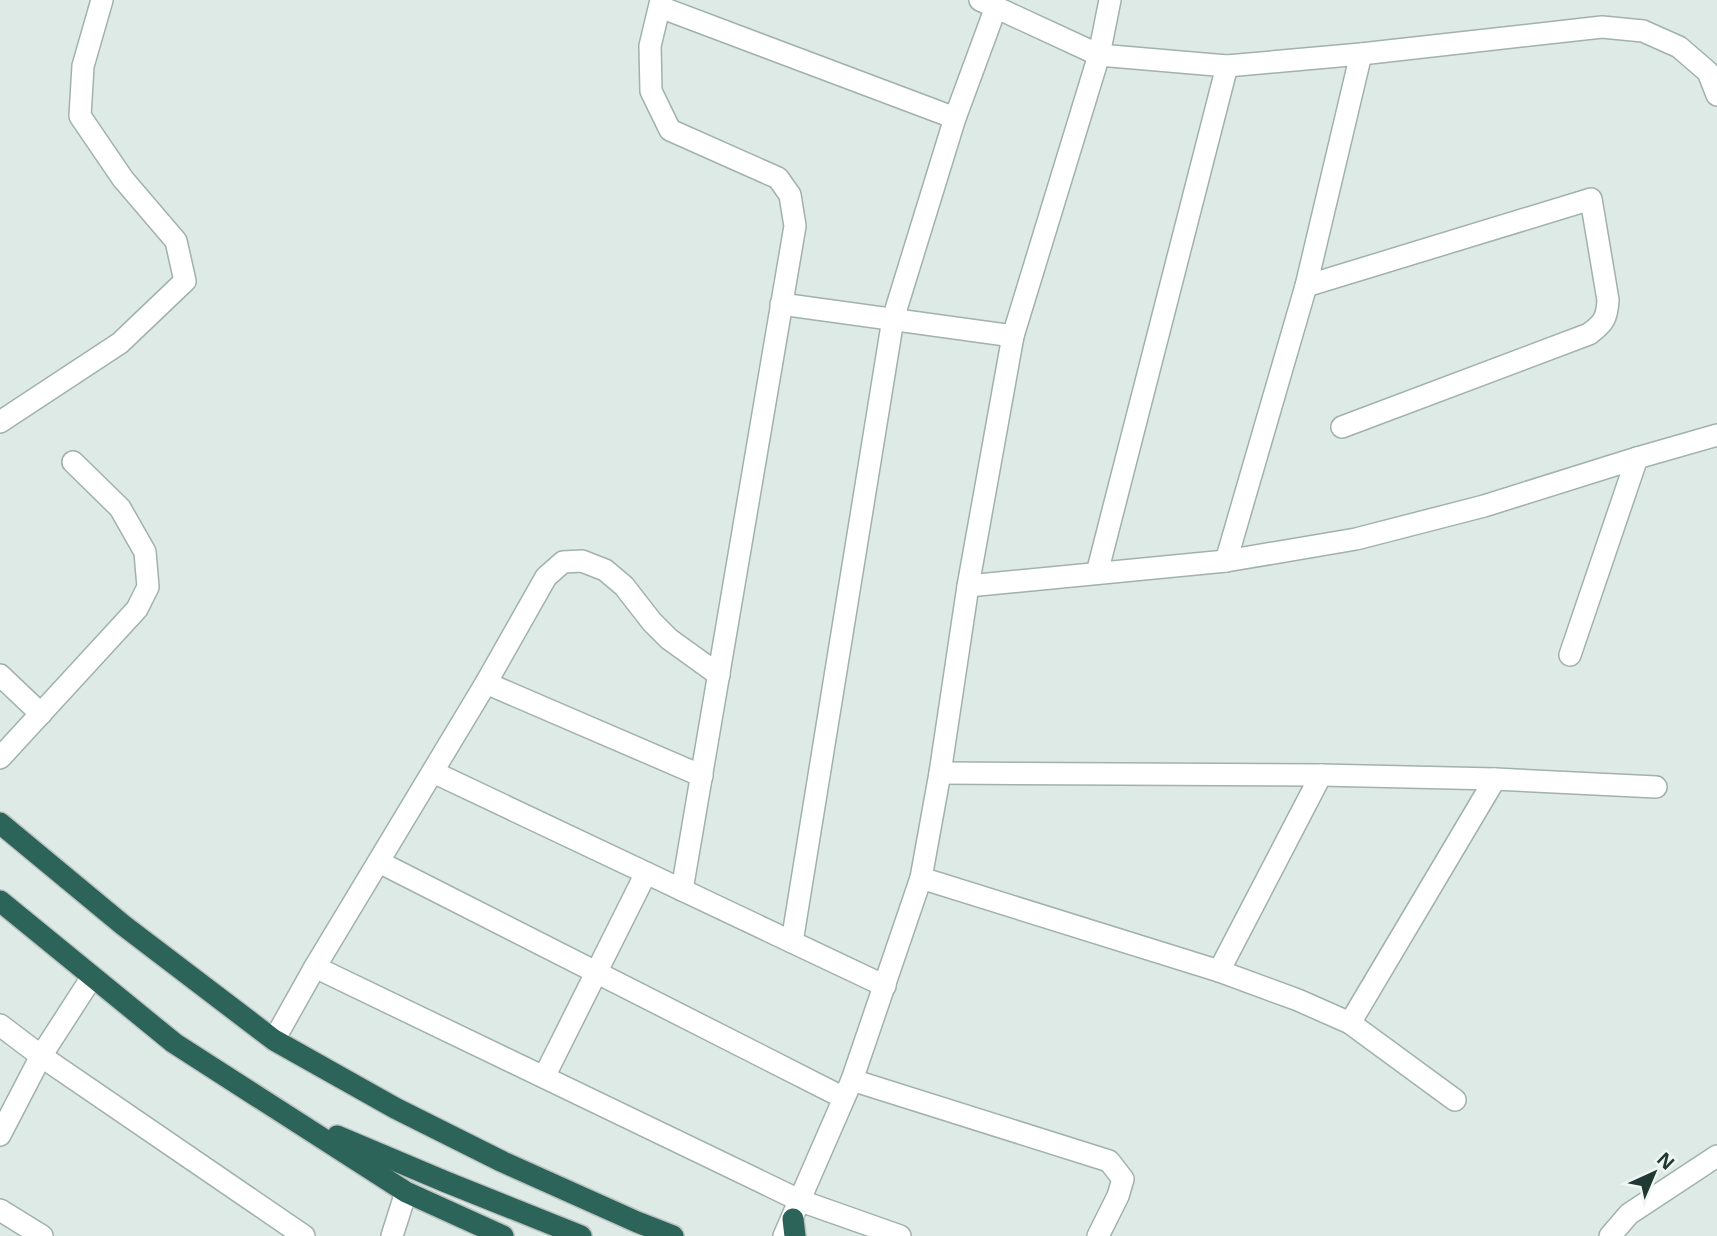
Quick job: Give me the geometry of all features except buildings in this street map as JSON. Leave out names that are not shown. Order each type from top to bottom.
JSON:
[{"type":"highway","points":[[0,823],[123,925],[274,1040],[395,1108],[503,1162],[673,1236]]},
{"type":"highway","points":[[0,901],[174,1043],[406,1192],[503,1236]]},
{"type":"highway","points":[[279,1112],[581,1236]]},
{"type":"street","points":[[0,422],[120,343],[185,281],[176,241],[124,179],[80,117],[83,66],[102,0]]},
{"type":"street","points":[[793,1223],[848,1089],[921,878],[968,586],[1013,336],[1099,55],[1111,0]]},
{"type":"street","points":[[682,890],[795,226],[790,195],[778,178],[670,130],[651,91],[650,46],[660,4],[955,118]]},
{"type":"street","points":[[792,942],[893,319],[988,4],[1099,55],[1227,66],[1602,27],[1643,31],[1679,47],[1708,72],[1717,95]]},
{"type":"street","points":[[1226,561],[1306,286],[1362,54]]},
{"type":"street","points":[[1097,573],[1227,66]]},
{"type":"street","points":[[1306,286],[1591,199],[1608,300],[1607,314],[1600,326],[1588,334],[1342,427]]},
{"type":"street","points":[[781,304],[1013,336]]},
{"type":"street","points":[[968,586],[1226,561],[1356,539],[1484,506],[1717,435]]},
{"type":"street","points":[[1570,655],[1637,458]]},
{"type":"street","points":[[0,758],[137,609],[148,587],[145,552],[120,508],[73,463]]},
{"type":"street","points":[[274,1040],[546,577],[563,562],[582,561],[605,570],[624,586],[668,639],[719,675]]},
{"type":"street","points":[[0,675],[41,713]]},
{"type":"street","points":[[486,683],[702,776]]},
{"type":"street","points":[[433,772],[884,986]]},
{"type":"street","points":[[940,773],[1321,775],[1495,779],[1656,787]]},
{"type":"street","points":[[1219,971],[1321,775]]},
{"type":"street","points":[[1350,1023],[1495,779]]},
{"type":"street","points":[[379,862],[597,972],[848,1089],[1108,1161],[1123,1179],[1118,1196],[1098,1236]]},
{"type":"street","points":[[544,1077],[646,873]]},
{"type":"street","points":[[921,878],[1219,971],[1298,1000],[1350,1023],[1455,1100]]},
{"type":"street","points":[[315,967],[544,1077],[793,1223],[900,1236]]},
{"type":"street","points":[[0,1135],[41,1056],[92,977]]},
{"type":"street","points":[[0,1025],[304,1236]]},
{"type":"street","points":[[1610,1236],[1629,1214],[1717,1156]]},
{"type":"street","points":[[392,1236],[406,1192]]},
{"type":"street","points":[[0,1210],[42,1236]]}]
